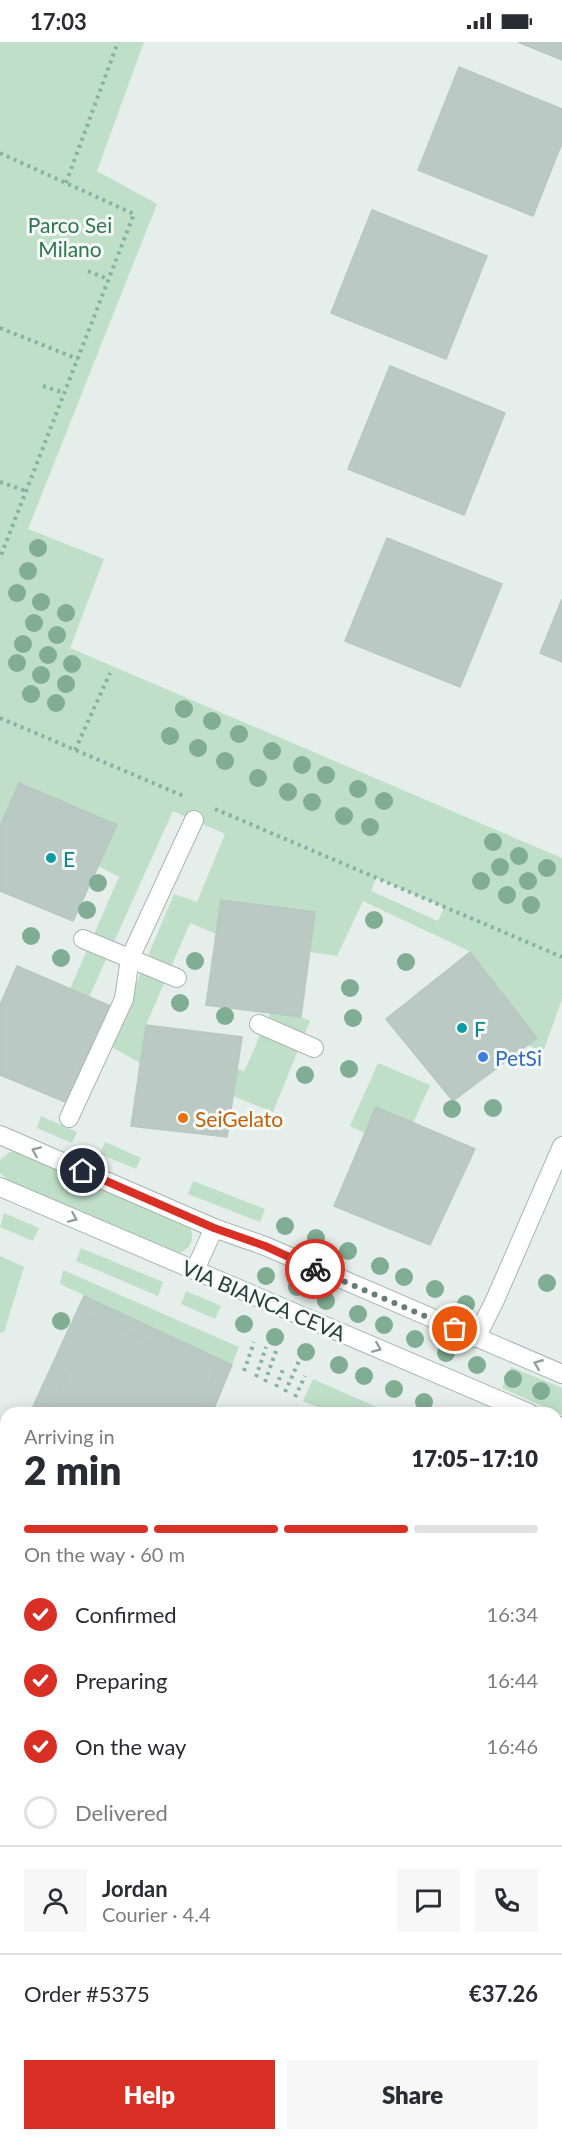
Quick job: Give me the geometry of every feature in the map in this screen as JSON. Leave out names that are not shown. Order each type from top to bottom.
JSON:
[{"type":"street","points":[[69,1118],[124,999],[194,820]]},
{"type":"street","points":[[87,941],[172,976]]},
{"type":"street","points":[[262,1025],[308,1045]]},
{"type":"street","points":[[0,1135],[214,1228],[265,1246],[562,1374]]},
{"type":"street","points":[[476,1338],[495,1300],[562,1146]]},
{"type":"street","name":"VIA BIANCA CEVA","points":[[0,1187],[515,1407]]},
{"type":"street","points":[[195,1270],[214,1228]]},
{"type":"path","points":[[66,183],[118,42]]},
{"type":"path","points":[[0,153],[134,214],[0,558]]},
{"type":"path","points":[[88,271],[108,279]]},
{"type":"path","points":[[0,328],[78,359]]},
{"type":"path","points":[[43,386],[64,393]]},
{"type":"path","points":[[0,482],[26,491]]},
{"type":"path","points":[[75,750],[110,673]]},
{"type":"path","points":[[0,718],[191,799]]},
{"type":"path","points":[[213,808],[562,957]]},
{"type":"path","points":[[244,1371],[254,1342]]},
{"type":"path","points":[[256,1377],[266,1347]]},
{"type":"path","points":[[266,1382],[276,1351]]},
{"type":"path","points":[[285,1392],[299,1361]]},
{"type":"path","points":[[276,1387],[284,1367]]},
{"type":"path","points":[[296,1397],[305,1376]]},
{"type":"green space","name":"Parco Sei Milano","points":[[0,42],[144,42],[97,171],[157,204],[28,529],[104,559],[70,648],[562,858],[562,999],[543,1052],[528,1045],[537,1038],[471,952],[363,901],[337,956],[310,952],[315,912],[221,900],[216,934],[190,923],[146,1025],[140,1063],[110,1046],[174,894],[197,902],[225,834],[173,811],[89,997],[70,989],[119,877],[98,866],[117,825],[20,783],[0,826]],"holes":[[[376,878],[444,907],[438,921],[371,891]]]},
{"type":"green space","points":[[270,1013],[301,1017],[310,1021],[273,1112],[233,1096],[237,1068],[244,1072]]},
{"type":"green space","points":[[378,1063],[430,1085],[413,1123],[377,1107],[365,1133],[350,1126]]},
{"type":"green space","points":[[41,1116],[77,1132],[72,1143],[37,1128]]},
{"type":"green space","points":[[105,1142],[141,1158],[136,1169],[100,1154]]},
{"type":"green space","points":[[10,1152],[17,1152],[190,1227],[191,1243],[179,1253],[8,1180],[0,1173],[0,1160]]},
{"type":"green space","points":[[193,1181],[265,1209],[260,1222],[188,1194]]},
{"type":"green space","points":[[4,1213],[39,1228],[33,1241],[0,1227]]},
{"type":"green space","points":[[81,1248],[163,1282],[158,1296],[76,1261]]},
{"type":"green space","points":[[0,1256],[24,1267],[4,1332],[0,1333]]},
{"type":"green space","points":[[63,1270],[239,1347],[232,1365],[60,1284]]},
{"type":"green space","points":[[186,1291],[221,1306],[215,1319],[181,1304]]},
{"type":"green space","points":[[511,1367],[562,1388],[562,1407],[544,1407],[502,1388]]},
{"type":"green space","points":[[313,1379],[376,1407],[317,1407],[303,1401]]},
{"type":"building","points":[[518,42],[562,42],[562,60]]},
{"type":"building","points":[[459,67],[562,109],[562,143],[533,216],[418,170]]},
{"type":"building","points":[[372,210],[487,256],[446,359],[331,313]]},
{"type":"building","points":[[390,366],[505,413],[464,515],[348,469]]},
{"type":"building","points":[[387,538],[502,584],[460,687],[345,641]]},
{"type":"building","points":[[562,599],[562,662],[540,653]]},
{"type":"building","name":"E","points":[[19,783],[117,825],[73,921],[0,891],[0,826]]},
{"type":"building","points":[[221,900],[315,912],[301,1017],[206,1005]]},
{"type":"building","name":"F","points":[[470,952],[537,1038],[453,1101],[386,1019]]},
{"type":"building","points":[[17,966],[115,1008],[70,1104],[0,1075],[0,1005]]},
{"type":"building","points":[[146,1025],[242,1037],[227,1137],[131,1126]]},
{"type":"building","points":[[376,1107],[475,1149],[430,1245],[334,1206]]},
{"type":"building","points":[[84,1296],[232,1365],[214,1407],[201,1407],[216,1372],[93,1317],[53,1407],[33,1407]]},
{"type":"building","points":[[93,1317],[216,1372],[201,1407],[53,1407]]},
{"type":"way so far","points":[[315,1269],[455,1329]]},
{"type":"place","name":"E","points":[[51,858]]},
{"type":"place","name":"F","points":[[462,1028]]},
{"type":"place","name":"PetSi","points":[[483,1057]]},
{"type":"place","name":"SeiGelato","points":[[183,1118]]},
{"type":"route","points":[[83,1171],[315,1269]]}]
